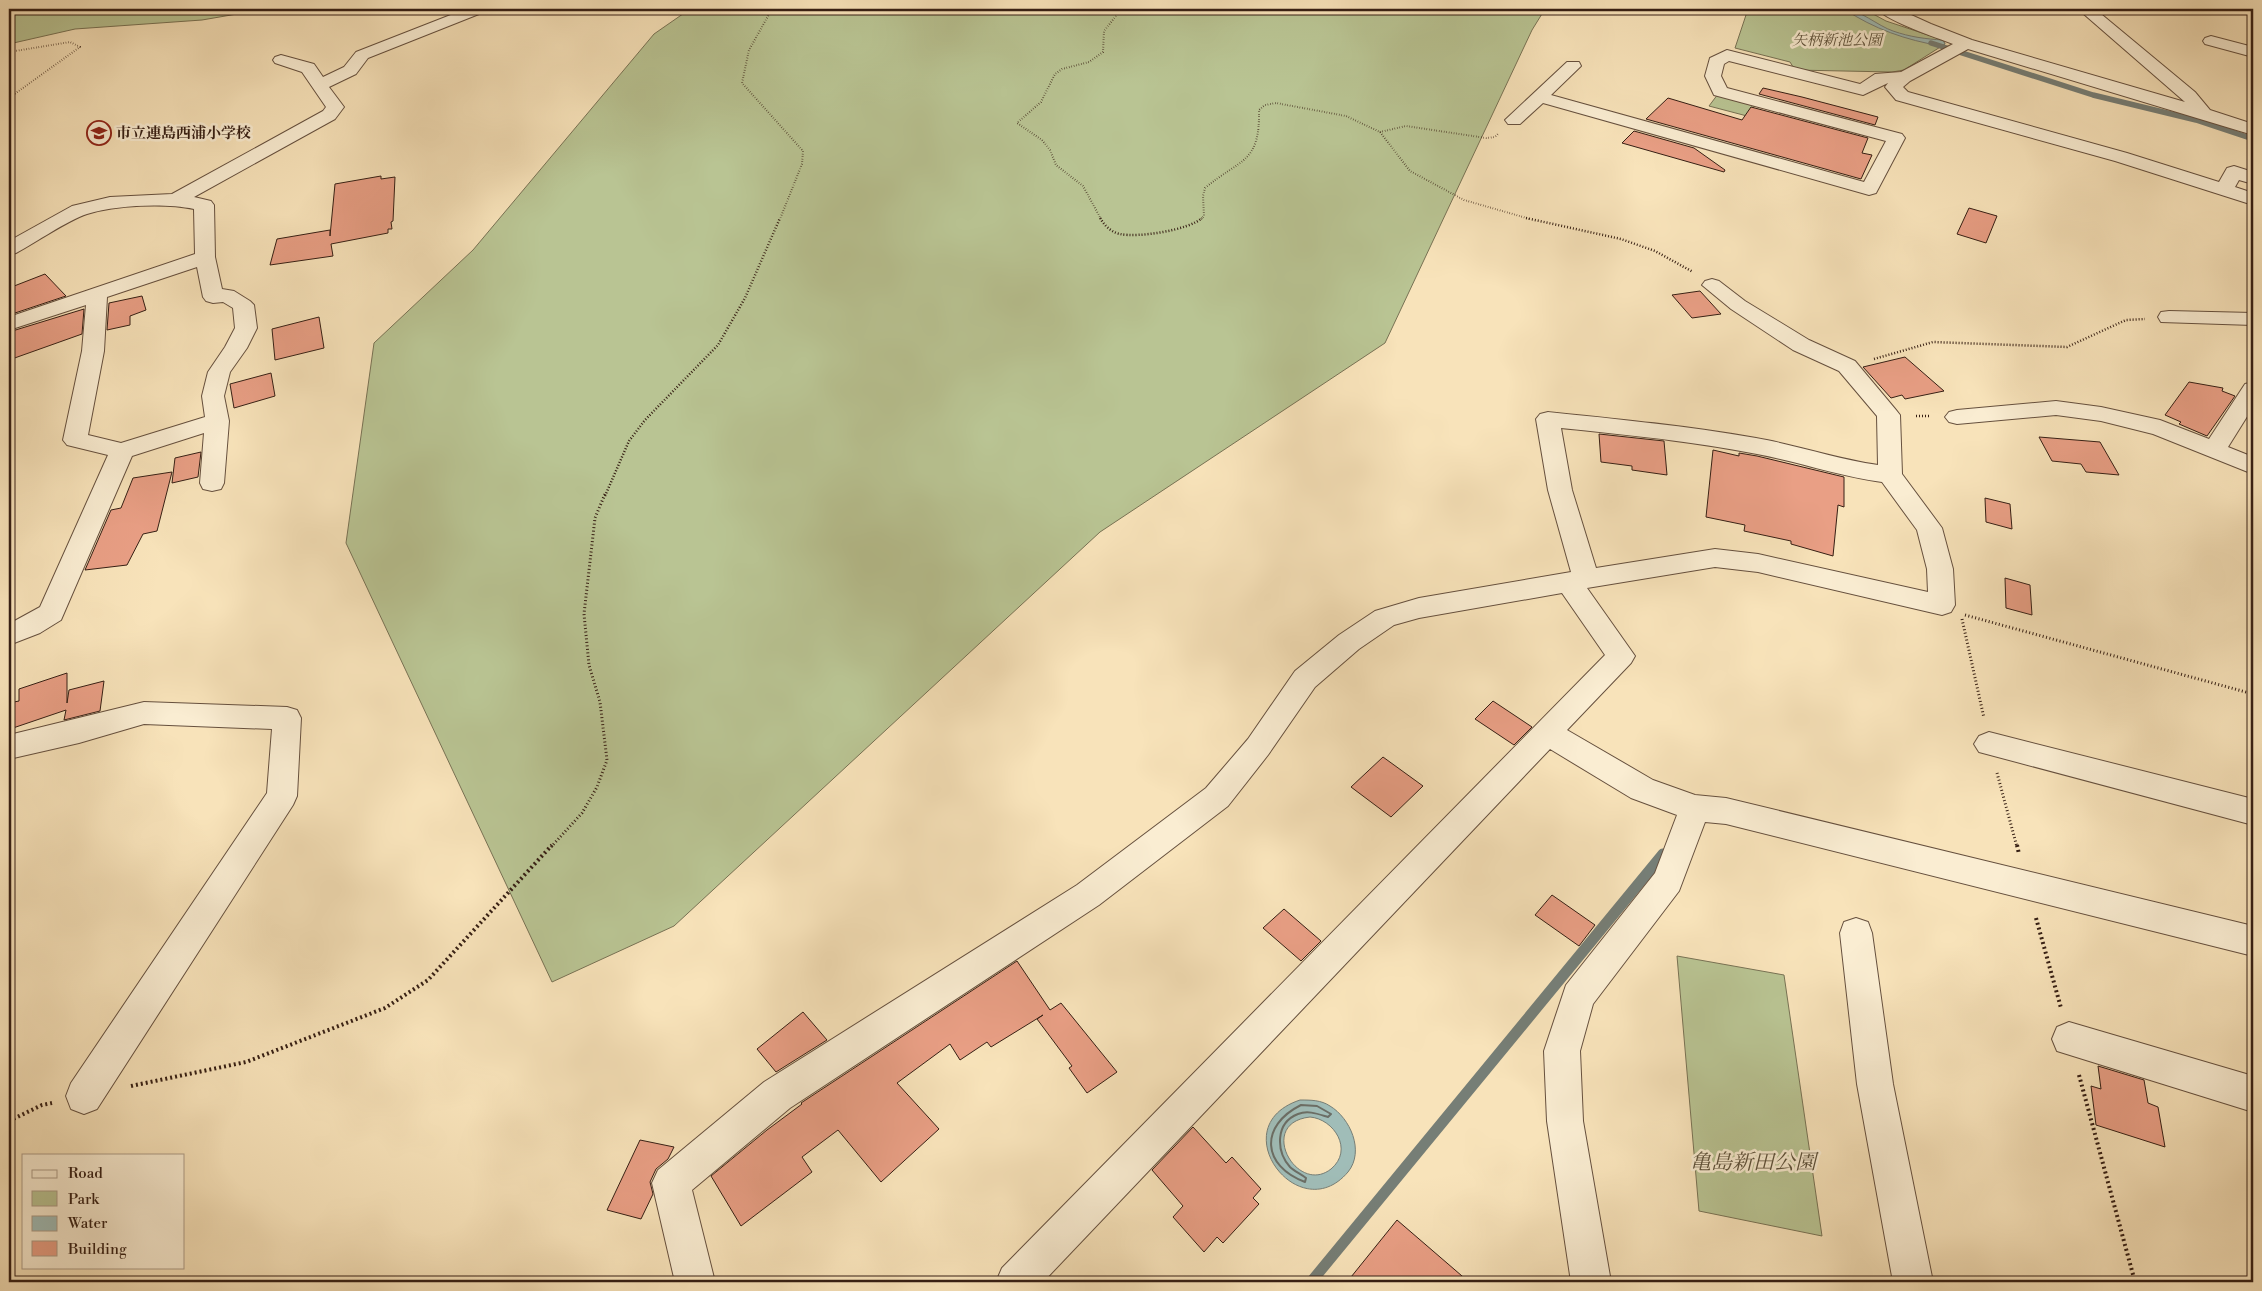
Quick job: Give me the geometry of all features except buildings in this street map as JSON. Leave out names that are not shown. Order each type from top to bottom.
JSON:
[{"type":"street","points":[[320,84],[347,73],[357,65],[362,55],[478,9]]},
{"type":"street","points":[[1886,9],[1958,47],[2205,114],[2253,130]]},
{"type":"street","points":[[2086,9],[2189,96],[2205,114]]},
{"type":"street","points":[[2211,41],[2253,52]]},
{"type":"street","points":[[1958,47],[1904,77],[1892,87],[1902,96],[2121,157],[2253,199]]},
{"type":"street","points":[[1540,97],[1869,189],[1896,138],[1720,91],[1712,76],[1716,62],[1726,55],[1863,90],[1880,78],[1904,77]]},
{"type":"street","points":[[177,200],[329,115],[335,107],[308,68],[281,60]]},
{"type":"street","points":[[1514,120],[1573,66]]},
{"type":"street","points":[[2224,190],[2234,172],[2253,178]]},
{"type":"street","points":[[9,249],[79,210],[110,204],[177,200],[204,205],[205,257],[214,297],[227,295],[243,305],[246,328],[236,348],[219,372],[213,396],[217,422],[212,483]]},
{"type":"street","points":[[9,324],[205,257]]},
{"type":"street","points":[[695,1282],[671,1183],[777,1095],[1088,895],[1217,797],[1258,747],[1305,679],[1349,642],[1385,618],[1419,608],[1715,558],[1758,563],[1942,605],[1940,569],[1928,528],[1890,475],[1888,416],[1847,366],[1801,345],[1738,305],[1712,284]]},
{"type":"street","points":[[97,294],[93,351],[74,440],[122,451],[217,422]]},
{"type":"street","points":[[2169,317],[2253,319]]},
{"type":"street","points":[[2214,450],[2253,390]]},
{"type":"street","points":[[1957,417],[2056,408],[2101,414],[2160,428],[2253,466]]},
{"type":"street","points":[[1016,1282],[1621,656],[1577,580],[1548,419],[1661,431],[1748,444],[1847,469],[1890,475]]},
{"type":"street","points":[[9,635],[30,626],[51,613],[122,451]]},
{"type":"street","points":[[9,748],[144,713],[287,718],[282,796],[84,1096]]},
{"type":"street","points":[[1547,732],[1642,789],[1695,808],[1726,811],[2253,941]]},
{"type":"street","points":[[1989,744],[2253,812]]},
{"type":"street","points":[[1591,1282],[1565,1121],[1562,1052],[1578,996],[1668,881],[1695,808]]},
{"type":"street","points":[[1856,932],[1875,1084],[1913,1282]]},
{"type":"street","points":[[2069,1039],[2253,1094]]},
{"type":"path","points":[[9,1121],[42,1105],[246,1062],[385,1008],[428,980],[582,813],[597,787],[607,760],[600,702],[589,665],[584,614],[595,518],[629,441],[645,420],[718,345],[745,298],[767,251],[802,164],[803,151],[742,83],[749,50],[772,9]]},
{"type":"path","points":[[1114,9],[1116,16],[1104,31],[1103,52],[1088,62],[1062,69],[1055,74],[1040,102],[1017,123],[1048,143],[1056,164],[1083,186],[1103,226],[1114,234],[1122,235],[1189,227],[1200,223],[1204,214],[1203,196],[1205,188],[1242,162],[1258,140],[1260,110],[1265,104],[1285,104],[1346,116],[1380,132],[1410,171],[1464,200],[1552,225],[1588,230],[1621,239],[1655,251],[1712,284]]},
{"type":"path","points":[[9,52],[70,42],[80,47],[9,98]]},
{"type":"path","points":[[1380,132],[1406,126],[1486,138],[1495,137],[1514,120]]},
{"type":"path","points":[[1847,366],[1933,342],[2067,347],[2126,320],[2169,317]]},
{"type":"path","points":[[1888,416],[1957,417]]},
{"type":"path","points":[[2135,1282],[1989,744],[1961,614],[2253,694]]},
{"type":"green space","points":[[9,9],[266,9],[202,20],[75,29],[9,44]]},
{"type":"green space","points":[[690,9],[1545,9],[1532,30],[1385,343],[1100,532],[674,926],[552,982],[346,543],[374,343],[473,250],[654,34]]},
{"type":"green space","name":"矢柄新池公園","points":[[1748,9],[1864,9],[1886,21],[1943,40],[1945,44],[1904,70],[1892,72],[1795,70],[1790,62],[1735,48]]},
{"type":"green space","points":[[1718,94],[1756,104],[1747,116],[1709,106]]},
{"type":"green space","name":"亀島新田公園","points":[[1677,956],[1784,975],[1822,1236],[1699,1211]]},
{"type":"water","points":[[1844,9],[1856,12],[1887,29],[1906,35],[1943,40],[1945,44],[1941,46],[1928,44],[1891,33]]},
{"type":"water","points":[[1300,1100],[1312,1100],[1323,1103],[1337,1111],[1349,1127],[1355,1145],[1353,1164],[1348,1172],[1329,1187],[1309,1189],[1290,1182],[1276,1168],[1268,1150],[1267,1130],[1277,1113]],"holes":[[[1310,1117],[1319,1119],[1333,1129],[1341,1145],[1341,1153],[1338,1161],[1331,1169],[1318,1175],[1306,1173],[1295,1166],[1288,1155],[1284,1143],[1286,1131],[1294,1122]]]},
{"type":"waterway","points":[[1931,43],[2093,95],[2196,120],[2253,139]]},
{"type":"waterway","points":[[1311,1282],[1663,854]]},
{"type":"place","name":"市立連島西浦小学校","points":[[99,133]]}]
